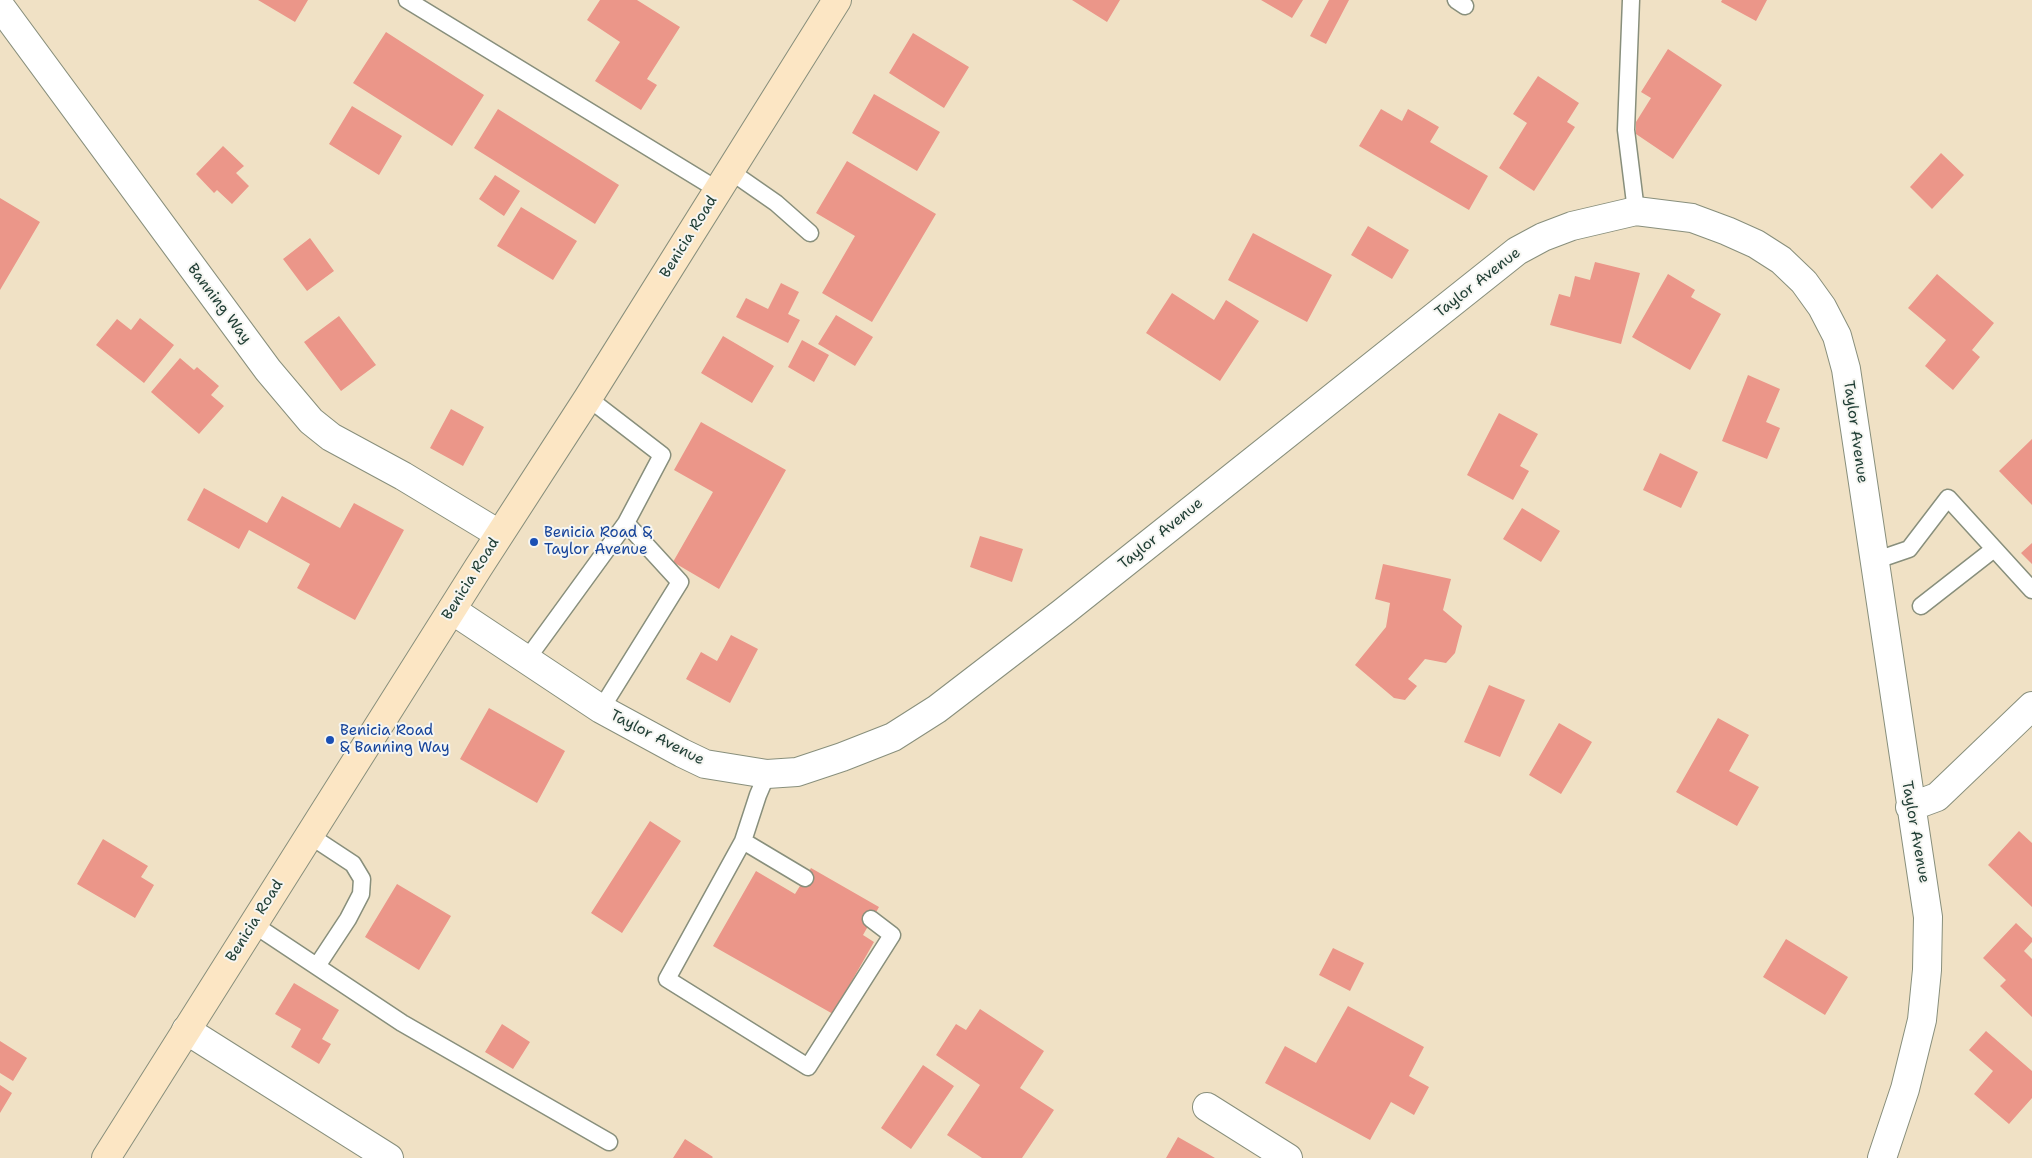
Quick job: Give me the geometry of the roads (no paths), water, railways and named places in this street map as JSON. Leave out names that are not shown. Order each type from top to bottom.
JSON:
[{"type":"main road","name":"Benicia Road","points":[[106,1158],[309,835],[588,398],[837,0]]},
{"type":"street","name":"Banning Way","points":[[0,6],[268,370],[310,420],[331,437],[403,476],[500,534]]},
{"type":"street","name":"Taylor Avenue","points":[[452,610],[601,709],[652,738],[705,764],[767,774],[797,772],[842,757],[893,736],[937,709],[1062,613],[1516,251],[1543,236],[1572,226],[1636,211],[1692,218],[1728,230],[1756,244],[1781,260],[1798,276],[1822,307],[1837,336],[1846,368],[1910,807],[1924,882],[1928,917],[1927,970],[1922,1020],[1905,1089],[1882,1158]]},
{"type":"street","points":[[1910,807],[1937,797],[2032,706]]},
{"type":"street","points":[[186,1030],[390,1158]]},
{"type":"street","points":[[1207,1107],[1288,1158]]},
{"type":"lane","points":[[408,0],[724,180],[776,203],[810,233]]},
{"type":"lane","points":[[1630,0],[1626,130],[1636,211]]},
{"type":"lane","points":[[527,659],[626,523],[662,455],[588,398]]},
{"type":"lane","points":[[1874,561],[1909,549],[1948,498],[2032,590]]},
{"type":"lane","points":[[601,709],[680,582],[626,523]]},
{"type":"lane","points":[[1921,606],[1994,549]]},
{"type":"lane","points":[[767,774],[743,841],[667,979],[808,1067],[892,935],[871,919]]},
{"type":"lane","points":[[309,835],[352,864],[362,879],[361,894],[348,919],[317,966]]},
{"type":"lane","points":[[743,841],[805,878]]},
{"type":"lane","points":[[253,924],[402,1023],[608,1142]]},
{"type":"place","name":"Benicia Road & Taylor Avenue","points":[[534,542]]},
{"type":"place","name":"Benicia Road & Banning Way","points":[[330,740]]}]
